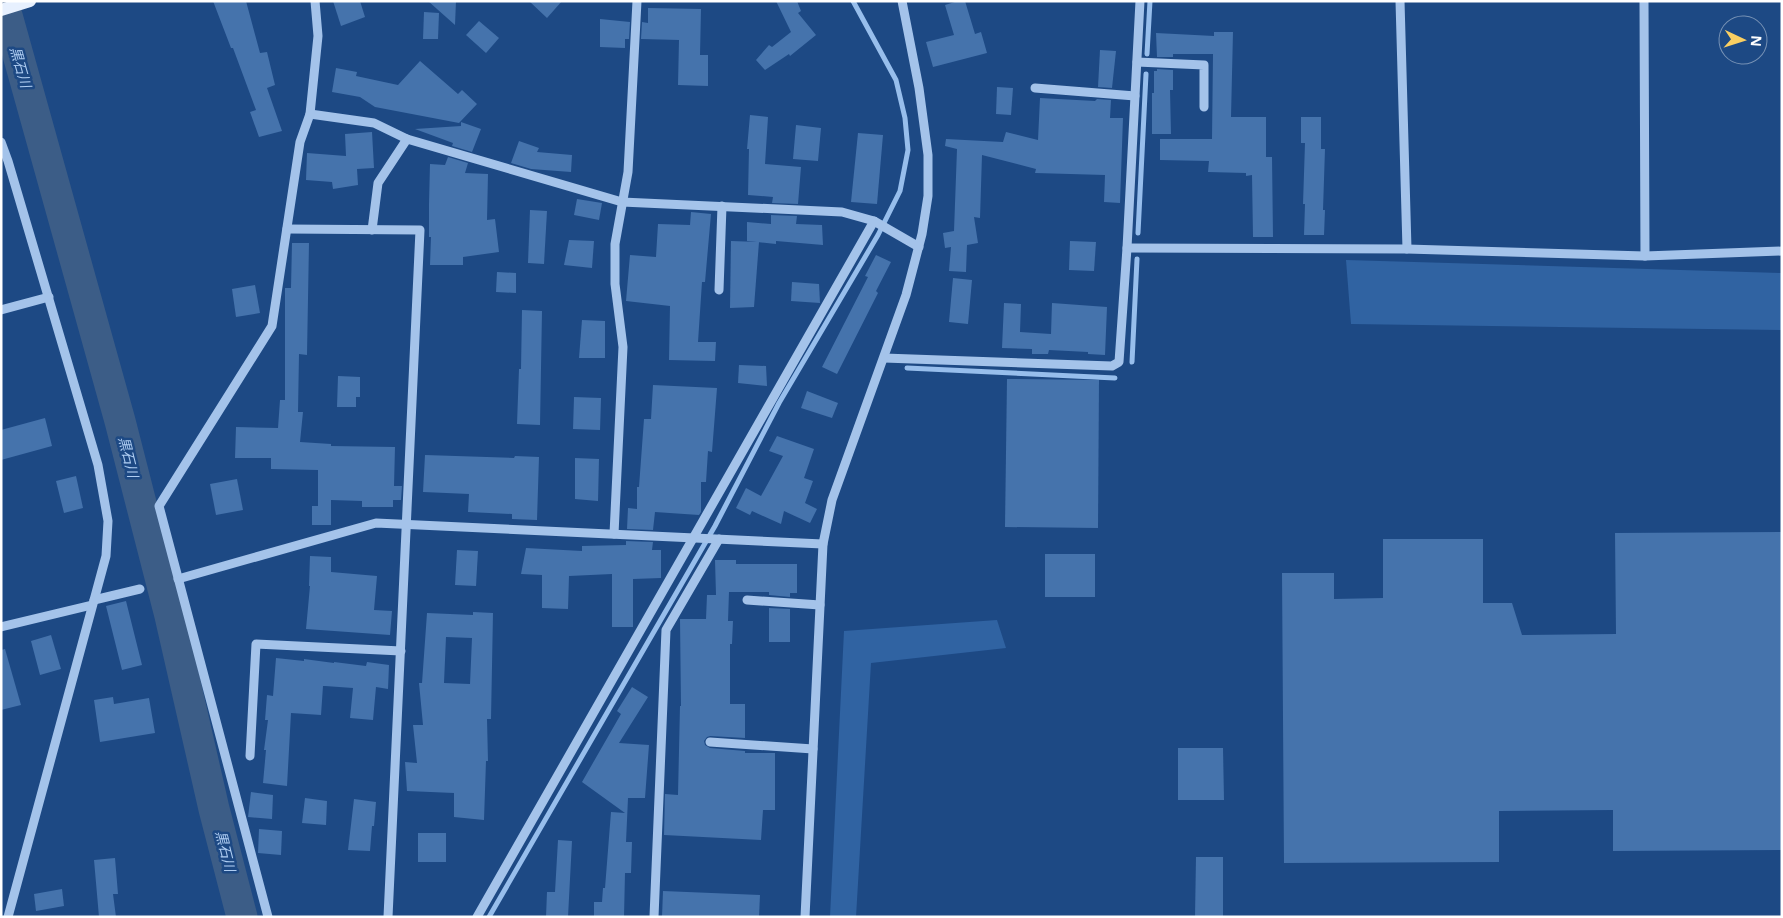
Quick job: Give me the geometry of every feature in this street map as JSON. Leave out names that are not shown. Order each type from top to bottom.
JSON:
[{"type":"main road","points":[[1,10],[28,2]]},
{"type":"street","points":[[268,917],[159,506],[272,326],[300,142],[310,114],[318,36],[315,1]]},
{"type":"street","points":[[614,534],[623,347],[615,284],[615,244],[628,172],[636,1]]},
{"type":"street","points":[[805,917],[823,544],[832,500],[906,295],[919,247],[928,196],[928,155],[919,88],[902,1]]},
{"type":"street","points":[[884,358],[1112,366],[1119,362],[1140,1]]},
{"type":"street","points":[[1400,1],[1407,249]]},
{"type":"street","points":[[1644,1],[1645,256]]},
{"type":"street","points":[[1137,62],[1204,65],[1204,107]]},
{"type":"street","points":[[1035,88],[1135,96]]},
{"type":"street","points":[[310,114],[374,123],[407,139],[622,202],[842,212],[876,222],[919,247]]},
{"type":"street","points":[[372,230],[378,183],[407,139]]},
{"type":"street","points":[[1,142],[98,465],[108,521],[106,556],[6,915]]},
{"type":"street","points":[[719,290],[722,206]]},
{"type":"street","points":[[477,917],[876,222]]},
{"type":"street","points":[[287,229],[420,230],[388,917]]},
{"type":"street","points":[[1127,248],[1407,249],[1645,256],[1782,251]]},
{"type":"street","points":[[1,310],[49,297]]},
{"type":"street","points":[[178,579],[376,522],[823,544]]},
{"type":"street","points":[[654,917],[666,630],[715,539]]},
{"type":"street","points":[[1,627],[140,589]]},
{"type":"street","points":[[747,600],[820,605]]},
{"type":"street","points":[[250,756],[256,644],[401,651]]},
{"type":"street","points":[[710,742],[813,749]]},
{"type":"shaded area","points":[[1346,260],[1782,273],[1782,330],[1351,324]]},
{"type":"shaded area","points":[[997,620],[1006,648],[871,663],[856,917],[830,917],[844,631]]},
{"type":"building","points":[[213,1],[246,1],[260,53],[267,52],[275,85],[267,88],[282,131],[259,137],[250,112],[256,110]]},
{"type":"building","points":[[333,1],[360,1],[365,17],[341,26]]},
{"type":"building","points":[[428,1],[456,1],[455,25]]},
{"type":"building","points":[[529,1],[562,1],[547,18]]},
{"type":"building","points":[[776,1],[797,1],[801,11],[798,13],[816,35],[790,56],[789,54],[765,70],[756,60],[769,45],[772,47],[791,32]]},
{"type":"building","points":[[965,1],[975,34],[981,32],[987,53],[933,67],[926,42],[954,35],[945,5]]},
{"type":"building","points":[[648,8],[701,9],[700,55],[708,55],[708,86],[678,85],[679,40],[641,39],[642,22],[648,23]]},
{"type":"building","points":[[424,12],[439,13],[438,39],[423,39]]},
{"type":"building","points":[[600,19],[630,22],[629,39],[625,39],[625,48],[600,47]]},
{"type":"building","points":[[479,21],[499,38],[486,53],[466,35]]},
{"type":"building","points":[[1214,32],[1233,32],[1231,117],[1266,117],[1266,157],[1272,157],[1273,237],[1253,237],[1252,175],[1246,176],[1246,173],[1208,172],[1209,161],[1160,160],[1160,139],[1212,139],[1213,54],[1173,54],[1173,57],[1157,57],[1156,33],[1214,36]]},
{"type":"building","points":[[1100,50],[1116,51],[1112,88],[1098,87]]},
{"type":"building","points":[[420,61],[458,94],[462,90],[477,104],[459,123],[375,107],[360,97],[332,92],[336,68],[357,72],[356,76],[398,85]]},
{"type":"building","points":[[1157,69],[1173,70],[1173,90],[1170,90],[1171,134],[1152,134],[1152,93],[1154,93],[1154,71],[1157,71]]},
{"type":"building","points":[[997,87],[1013,88],[1011,115],[996,114]]},
{"type":"building","points":[[1040,98],[1111,100],[1110,118],[1123,118],[1120,203],[1104,202],[1105,175],[1035,173],[1036,169],[982,155],[980,218],[974,217],[978,243],[967,245],[966,272],[949,271],[951,247],[945,248],[943,233],[954,231],[957,149],[945,146],[946,139],[1003,142],[1006,132],[1038,140]]},
{"type":"building","points":[[750,115],[768,117],[765,164],[801,167],[798,204],[772,203],[773,197],[748,195],[749,149],[747,149]]},
{"type":"building","points":[[1301,117],[1321,117],[1321,149],[1325,149],[1324,235],[1304,235],[1305,143],[1301,143]]},
{"type":"building","points":[[461,122],[481,129],[472,152],[452,146],[453,143],[415,129],[461,126]]},
{"type":"building","points":[[796,125],[821,128],[818,161],[793,159]]},
{"type":"building","points":[[372,132],[374,168],[357,169],[358,185],[333,189],[332,182],[306,180],[307,153],[346,156],[345,134]]},
{"type":"building","points":[[858,133],[883,135],[877,204],[851,202]]},
{"type":"building","points":[[519,141],[539,148],[537,152],[572,155],[571,172],[531,169],[511,163]]},
{"type":"building","points":[[448,157],[468,163],[465,173],[488,174],[487,220],[495,219],[499,252],[463,257],[463,265],[430,265],[430,164],[445,165]]},
{"type":"building","points":[[577,199],[602,203],[599,220],[574,215]]},
{"type":"building","points":[[530,210],[547,211],[544,264],[528,263]]},
{"type":"building","points":[[691,212],[711,214],[705,282],[702,282],[698,342],[716,342],[715,361],[669,360],[670,306],[626,301],[630,255],[656,257],[658,224],[690,225]]},
{"type":"building","points":[[771,215],[797,216],[796,224],[822,225],[823,245],[776,241],[776,244],[747,241],[747,222],[771,224]]},
{"type":"building","points":[[569,240],[594,241],[592,268],[564,265]]},
{"type":"building","points":[[731,241],[759,242],[754,307],[730,308]]},
{"type":"building","points":[[1070,241],[1096,242],[1094,271],[1069,270]]},
{"type":"building","points":[[292,243],[309,243],[307,355],[299,354],[298,412],[303,412],[300,442],[331,444],[331,446],[395,447],[394,486],[402,486],[401,500],[393,500],[393,507],[362,507],[362,501],[331,500],[331,525],[312,525],[312,506],[318,506],[318,470],[271,469],[271,458],[235,458],[236,427],[278,428],[280,400],[285,400],[285,288],[291,288]]},
{"type":"building","points":[[876,255],[891,262],[876,291],[878,293],[837,374],[822,367],[868,277],[865,276]]},
{"type":"building","points":[[497,272],[516,273],[516,293],[496,292]]},
{"type":"building","points":[[953,278],[972,280],[968,324],[949,322]]},
{"type":"building","points":[[792,282],[819,284],[820,303],[791,301]]},
{"type":"building","points":[[255,285],[260,313],[236,317],[232,289]]},
{"type":"building","points":[[1004,303],[1021,304],[1020,332],[1051,334],[1052,303],[1107,307],[1105,355],[1049,350],[1048,354],[1032,354],[1032,349],[1002,348]]},
{"type":"building","points":[[522,310],[542,311],[540,425],[517,424],[519,369],[521,369]]},
{"type":"building","points":[[582,320],[605,321],[605,358],[579,358]]},
{"type":"building","points":[[739,365],[766,366],[767,386],[738,383]]},
{"type":"building","points":[[338,376],[360,377],[360,397],[356,397],[356,407],[337,407]]},
{"type":"building","points":[[1007,379],[1099,380],[1098,528],[1005,527]]},
{"type":"building","points":[[653,385],[717,388],[712,452],[708,451],[706,482],[701,482],[701,512],[699,515],[655,512],[653,530],[627,529],[628,508],[637,509],[637,487],[639,487],[644,419],[651,419]]},
{"type":"building","points":[[807,391],[838,403],[832,418],[801,408]]},
{"type":"building","points":[[574,397],[601,398],[600,430],[573,429]]},
{"type":"building","points":[[45,418],[52,446],[1,460],[1,430]]},
{"type":"building","points":[[777,436],[814,449],[804,478],[813,481],[805,503],[817,509],[810,523],[784,511],[781,524],[752,511],[750,515],[736,508],[746,488],[761,496],[783,456],[769,451]]},
{"type":"building","points":[[425,455],[539,457],[537,520],[512,519],[512,514],[468,512],[469,494],[423,492]]},
{"type":"building","points":[[575,458],[599,459],[598,501],[575,499]]},
{"type":"building","points":[[76,476],[83,508],[64,513],[56,481]]},
{"type":"building","points":[[237,479],[243,510],[216,515],[210,484]]},
{"type":"building","points":[[1782,532],[1782,850],[1613,851],[1613,810],[1499,811],[1499,862],[1284,863],[1282,573],[1334,573],[1334,599],[1383,598],[1383,539],[1483,539],[1483,603],[1512,603],[1522,635],[1616,634],[1615,533]]},
{"type":"building","points":[[626,541],[653,542],[652,550],[661,550],[661,578],[633,579],[633,627],[612,627],[612,574],[569,576],[568,609],[542,608],[542,575],[521,574],[526,548],[582,551],[582,546],[626,545]]},
{"type":"building","points":[[457,550],[478,551],[476,586],[455,585]]},
{"type":"building","points":[[1045,554],[1095,554],[1095,597],[1045,597]]},
{"type":"building","points":[[310,556],[331,557],[331,572],[377,576],[374,610],[392,611],[390,635],[306,629],[310,586]]},
{"type":"building","points":[[715,560],[736,560],[736,564],[797,564],[797,593],[790,593],[790,597],[769,595],[769,592],[729,592],[728,621],[733,621],[732,644],[730,644],[730,704],[745,704],[745,738],[710,736],[704,741],[705,745],[710,748],[745,751],[745,753],[775,753],[775,810],[763,810],[761,840],[664,835],[665,794],[678,795],[681,706],[680,619],[706,619],[707,595],[716,595]]},
{"type":"building","points":[[126,601],[142,665],[122,670],[106,606]]},
{"type":"building","points":[[769,608],[790,609],[790,642],[769,642]]},
{"type":"building","points":[[473,612],[493,613],[491,719],[487,719],[488,761],[486,761],[484,820],[454,817],[454,793],[407,791],[405,762],[417,763],[413,725],[423,725],[419,683],[422,683],[427,613],[473,615]],"holes":[[[446,637],[472,638],[470,684],[444,683]]]},
{"type":"building","points":[[51,635],[61,669],[40,675],[31,641]]},
{"type":"building","points":[[5,649],[21,705],[1,710],[1,650]]},
{"type":"building","points":[[276,658],[366,666],[367,662],[389,665],[388,689],[376,687],[373,720],[350,718],[353,688],[323,686],[321,715],[291,713],[287,786],[263,783],[266,750],[264,750],[268,720],[265,720],[267,695],[273,696]]},
{"type":"building","points":[[632,687],[648,697],[619,743],[649,745],[645,798],[628,798],[626,842],[632,842],[631,873],[625,873],[624,917],[594,917],[594,902],[602,902],[603,888],[605,888],[611,812],[625,813],[582,782],[621,714],[617,711]]},
{"type":"building","points":[[113,697],[114,704],[149,698],[155,733],[100,742],[94,700]]},
{"type":"building","points":[[1178,748],[1223,748],[1224,800],[1178,800]]},
{"type":"building","points":[[251,792],[273,795],[272,819],[248,817]]},
{"type":"building","points":[[305,798],[327,801],[326,825],[302,823]]},
{"type":"building","points":[[354,799],[376,802],[370,851],[348,850]]},
{"type":"building","points":[[259,829],[282,831],[281,855],[258,853]]},
{"type":"building","points":[[418,833],[446,833],[446,862],[418,862]]},
{"type":"building","points":[[558,840],[572,841],[568,917],[546,917],[547,892],[555,892]]},
{"type":"building","points":[[1196,857],[1223,857],[1223,917],[1195,917]]},
{"type":"building","points":[[115,858],[118,894],[113,894],[116,917],[99,917],[94,860]]},
{"type":"building","points":[[62,889],[64,906],[36,911],[34,894]]},
{"type":"building","points":[[663,891],[760,895],[759,917],[662,917]]},
{"type":"waterway","name":"黒石川","points":[[3,1],[120,421],[170,616],[214,809],[242,917]]},
{"type":"waterway","points":[[489,917],[715,526],[779,403],[878,235],[900,191],[908,150],[905,118],[896,80],[853,1]]},
{"type":"waterway","points":[[1147,54],[1150,1]]},
{"type":"waterway","points":[[1138,233],[1146,74]]},
{"type":"waterway","points":[[1132,362],[1137,259]]},
{"type":"waterway","points":[[907,368],[1115,378]]}]
